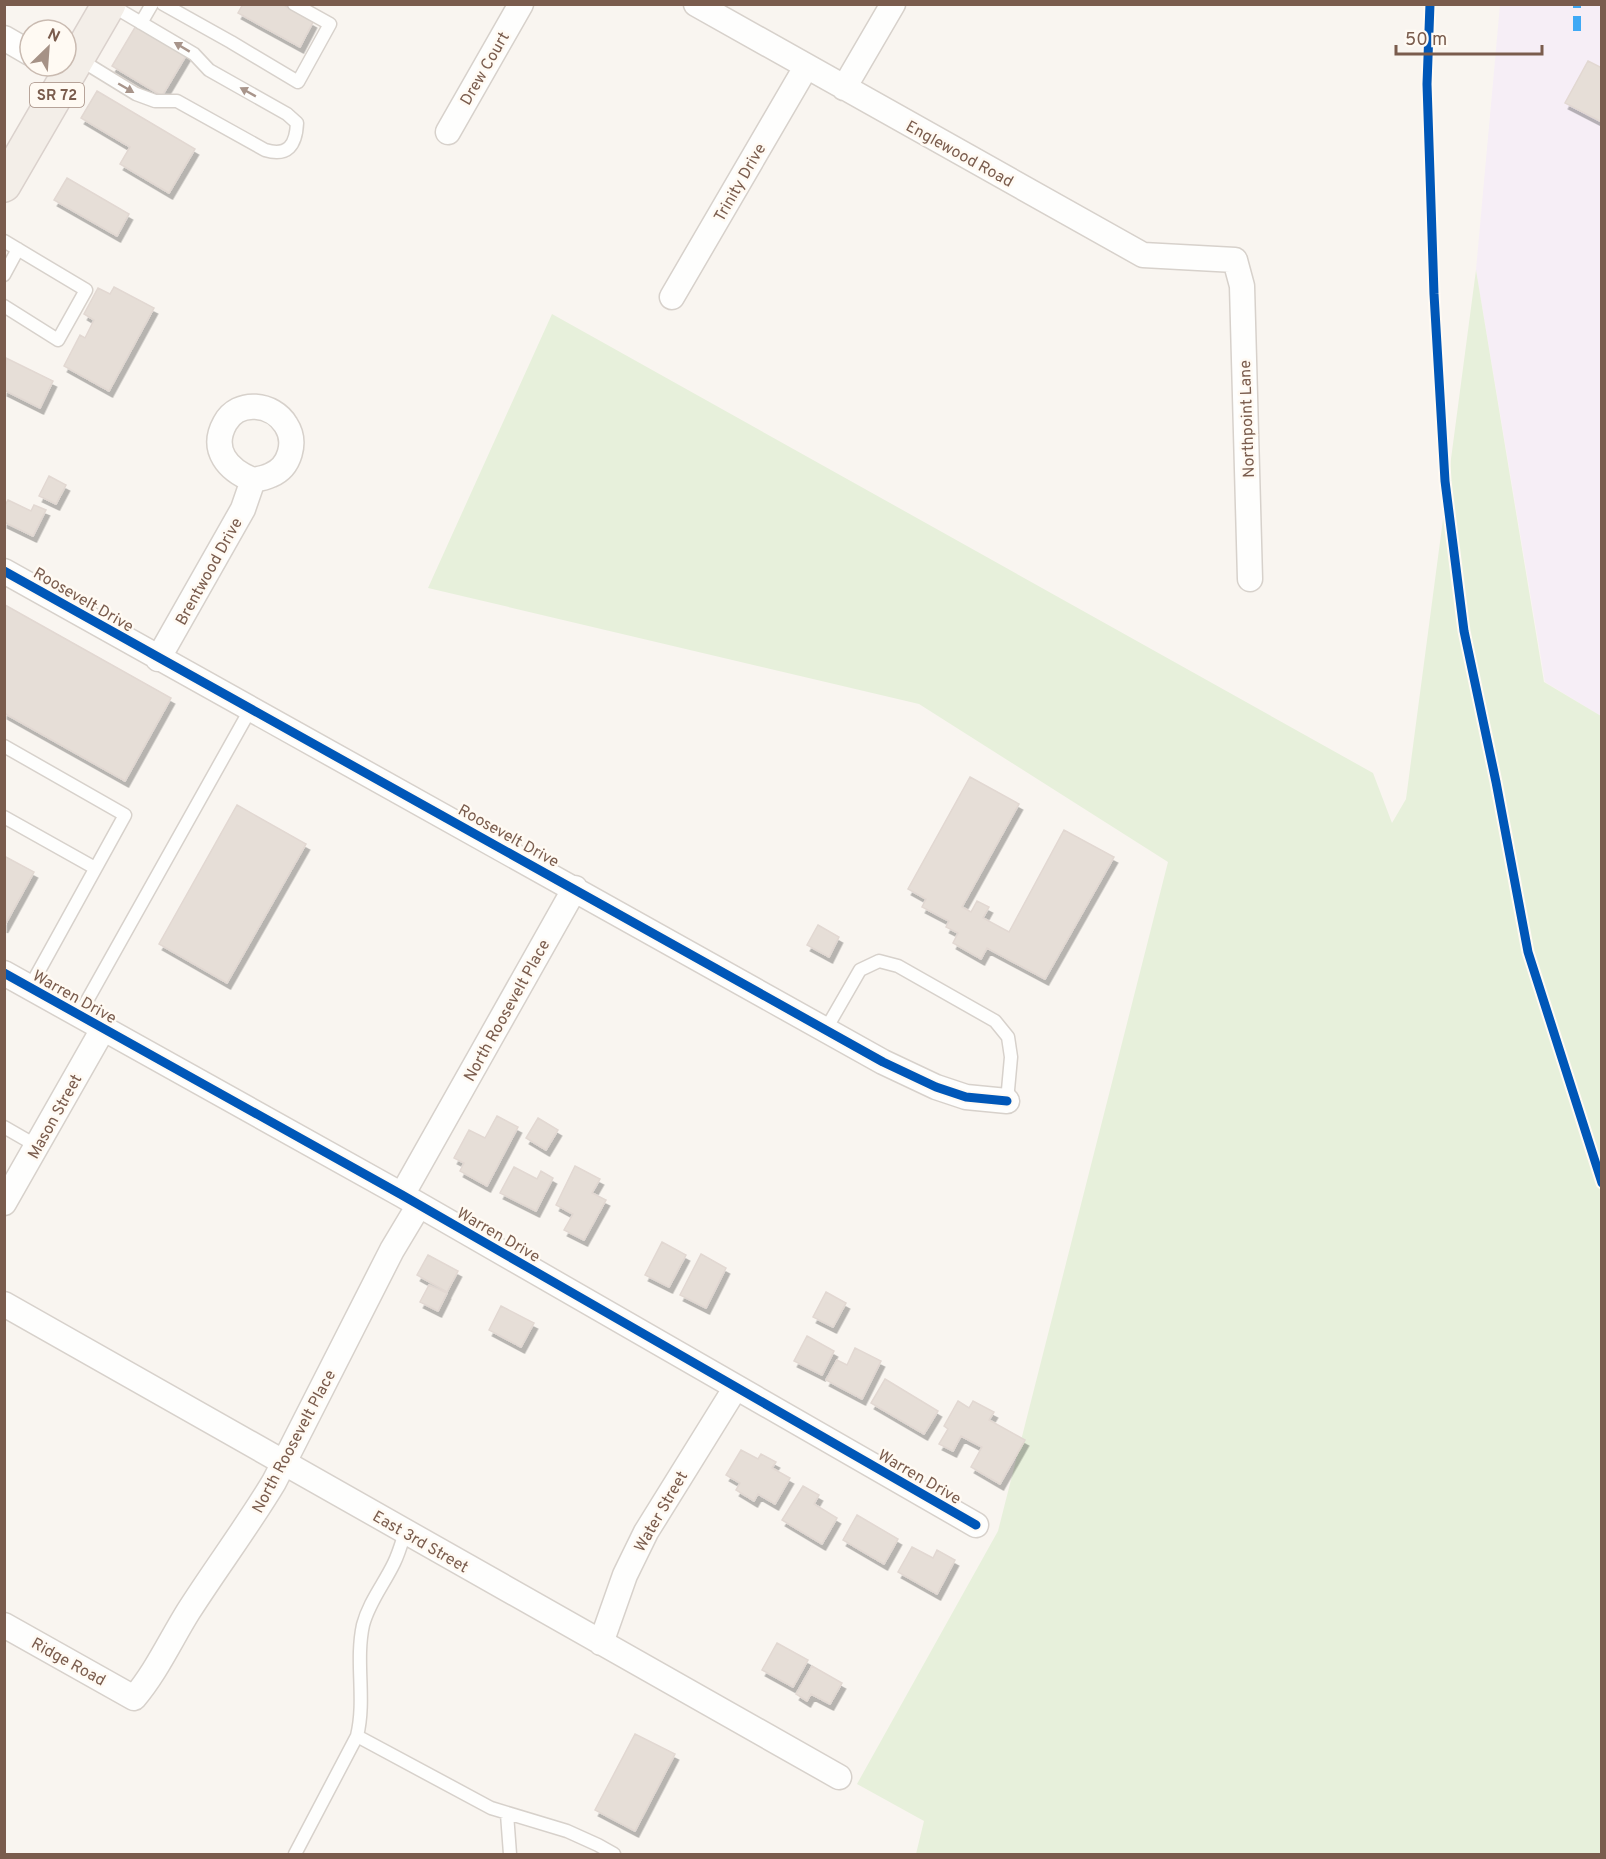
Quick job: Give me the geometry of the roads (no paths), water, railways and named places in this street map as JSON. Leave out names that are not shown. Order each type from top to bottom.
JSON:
[{"type":"main road","name":"SR 72","points":[[78,61],[110,4]]},
{"type":"main road","name":"SR 72","points":[[4,185],[68,78]]},
{"type":"street","name":"Drew Court","points":[[448,132],[521,4]]},
{"type":"street","name":"Englewood Road","points":[[696,4],[1143,255],[1235,260]]},
{"type":"street","points":[[844,88],[893,4]]},
{"type":"street","points":[[4,38],[18,46]]},
{"type":"street","name":"Trinity Drive","points":[[672,297],[806,67]]},
{"type":"street","name":"Northpoint Lane","points":[[1235,260],[1242,286],[1250,579]]},
{"type":"street","name":"Brentwood Drive","points":[[158,659],[243,508],[253,480]]},
{"type":"street","name":"Roosevelt Drive","points":[[4,572],[883,1062],[936,1087],[966,1097],[1006,1101]]},
{"type":"street","name":"North Roosevelt Place","points":[[134,1698],[147,1683],[188,1613],[252,1519],[284,1463],[392,1250],[410,1200],[574,888]]},
{"type":"street","name":"Warren Drive","points":[[4,973],[410,1200],[976,1525]]},
{"type":"street","name":"Mason Street","points":[[4,1203],[103,1029]]},
{"type":"street","name":"East 3rd Street","points":[[4,1304],[839,1777]]},
{"type":"street","name":"Water Street","points":[[601,1643],[626,1575],[646,1532],[736,1387]]},
{"type":"street","name":"Ridge Road","points":[[4,1625],[134,1698]]},
{"type":"lane","points":[[78,70],[155,101],[177,101],[265,150],[275,153],[288,149],[296,138],[297,123],[287,114],[209,70],[194,54],[110,4]]},
{"type":"lane","points":[[147,26],[152,4]]},
{"type":"lane","points":[[163,4],[298,82],[330,24],[294,4]]},
{"type":"lane","points":[[4,241],[86,290],[58,340],[4,306]]},
{"type":"lane","points":[[4,275],[18,249]]},
{"type":"lane","points":[[79,1015],[250,710]]},
{"type":"lane","points":[[4,746],[125,815],[30,987]]},
{"type":"lane","points":[[4,817],[95,868]]},
{"type":"lane","points":[[826,1029],[860,970],[879,961],[898,966],[995,1020],[1008,1037],[1011,1057],[1006,1101]]},
{"type":"lane","points":[[4,1126],[37,1146]]},
{"type":"lane","points":[[294,1854],[357,1736],[362,1719],[360,1651],[363,1625],[372,1600],[395,1562],[405,1532]]},
{"type":"lane","points":[[357,1736],[491,1808],[567,1831],[614,1854]]},
{"type":"lane","points":[[507,1814],[510,1854]]}]
